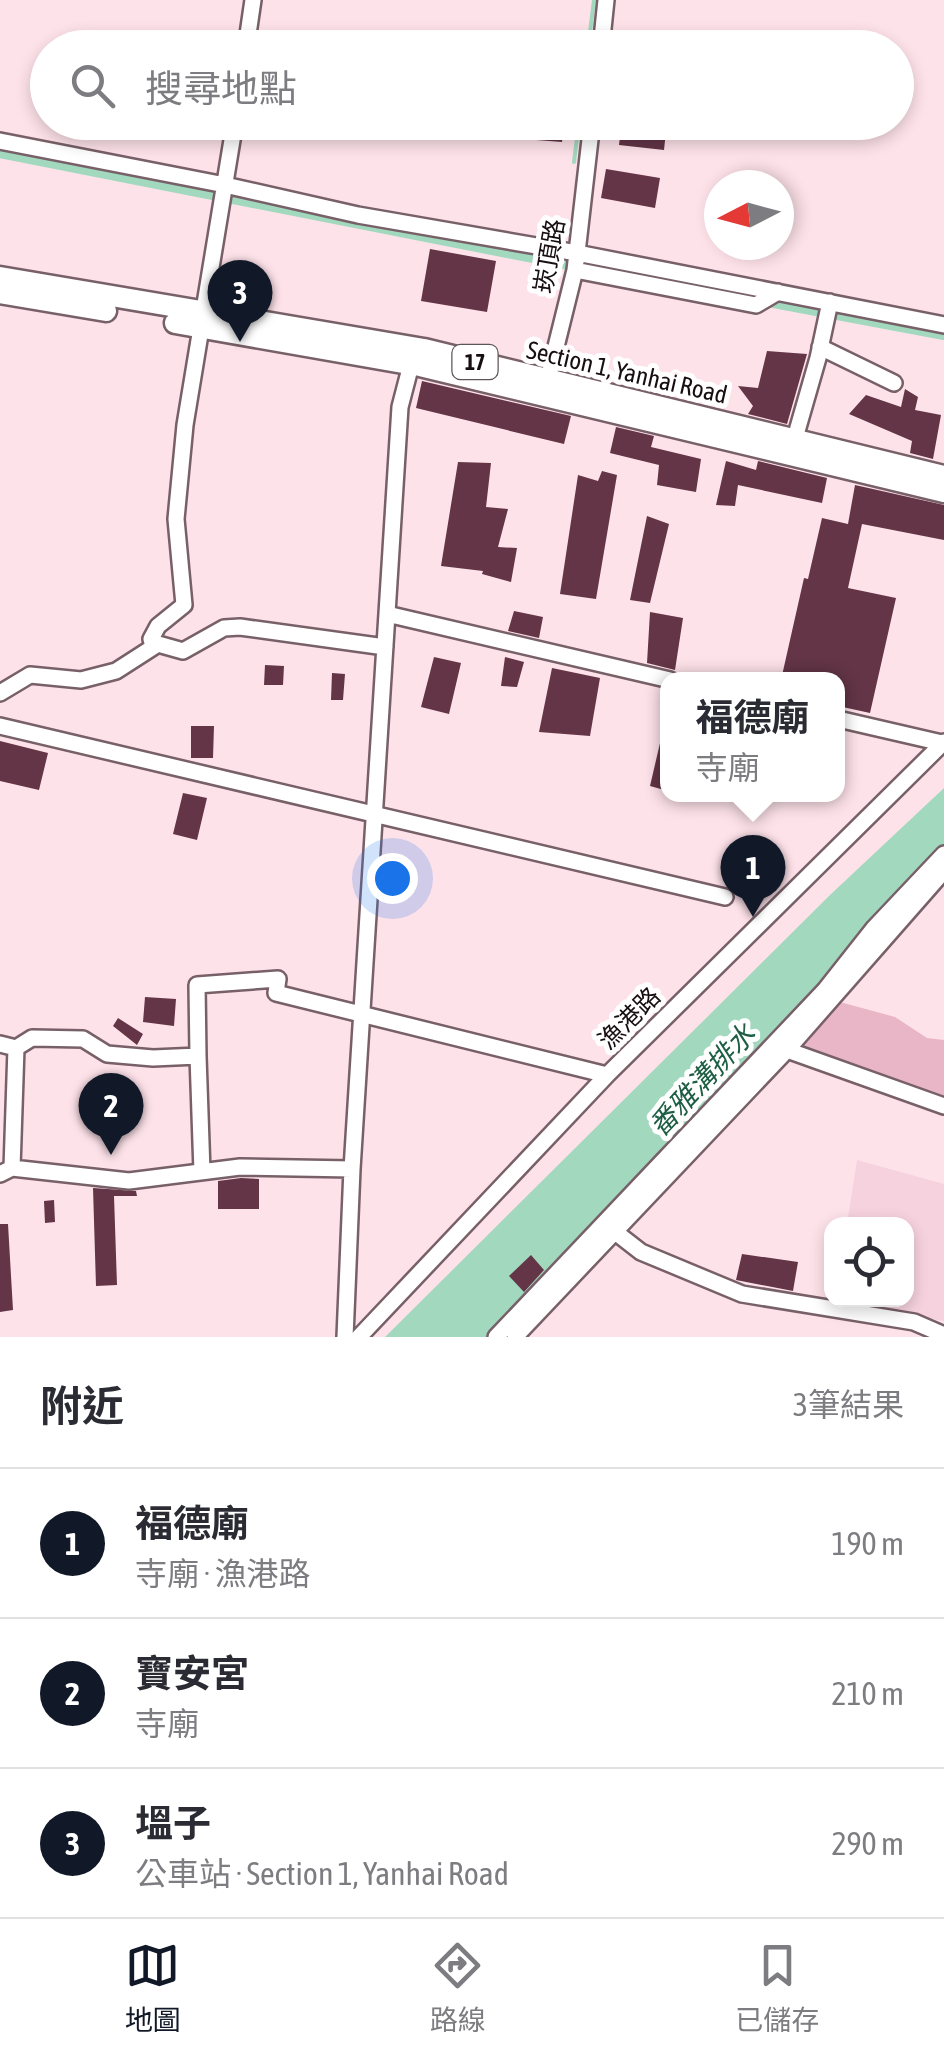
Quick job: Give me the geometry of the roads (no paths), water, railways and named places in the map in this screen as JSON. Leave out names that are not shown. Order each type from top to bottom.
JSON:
[{"type":"main road","name":"Section 1, Yanhai Road","points":[[0,277],[201,320]]},
{"type":"main road","name":"Section 1, Yanhai Road","points":[[0,294],[201,320],[413,356],[780,440],[896,472],[944,492]]},
{"type":"main road","name":"Section 1, Yanhai Road","points":[[896,472],[944,476]]},
{"type":"street","points":[[249,30],[253,0]]},
{"type":"street","points":[[603,30],[606,0]]},
{"type":"street","points":[[153,647],[151,639],[158,626],[184,606],[176,519],[201,320],[231,140]]},
{"type":"street","name":"崁頂路","points":[[546,387],[576,261],[590,140]]},
{"type":"street","points":[[0,141],[576,261],[756,305],[778,292],[944,324]]},
{"type":"street","points":[[780,440],[820,347],[830,302]]},
{"type":"street","points":[[820,347],[894,382]]},
{"type":"street","points":[[345,1337],[400,408],[413,356]]},
{"type":"street","points":[[387,614],[660,678]]},
{"type":"street","points":[[0,693],[30,675],[82,680],[116,672],[158,644],[183,651],[224,628],[384,646]]},
{"type":"street","points":[[845,721],[943,742]]},
{"type":"street","points":[[0,726],[725,897]]},
{"type":"street","name":"漁港路","points":[[359,1337],[607,1074],[943,742]]},
{"type":"street","points":[[514,1337],[825,990],[874,928],[944,854]]},
{"type":"street","points":[[496,1337],[786,1050],[944,872]]},
{"type":"street","points":[[202,1172],[197,985],[278,978],[276,993],[607,1074]]},
{"type":"street","points":[[198,1056],[107,1054],[82,1039],[32,1038],[8,1046],[6,1171],[129,1181],[240,1168],[352,1169]]},
{"type":"street","points":[[786,1050],[944,1106]]},
{"type":"street","points":[[606,1231],[642,1252],[742,1294],[914,1322],[944,1335]]},
{"type":"water","name":"番雅溝排水","points":[[944,788],[944,850],[492,1337],[385,1337],[830,895]]},
{"type":"waterway","points":[[590,30],[594,0]]},
{"type":"waterway","points":[[574,162],[577,140]]},
{"type":"waterway","points":[[0,151],[583,266]]},
{"type":"waterway","points":[[762,299],[944,333]]},
{"type":"place","name":"塭子","points":[[240,342]]},
{"type":"place","name":"福德廟","points":[[753,917]]},
{"type":"place","name":"寶安宮","points":[[111,1155]]}]
